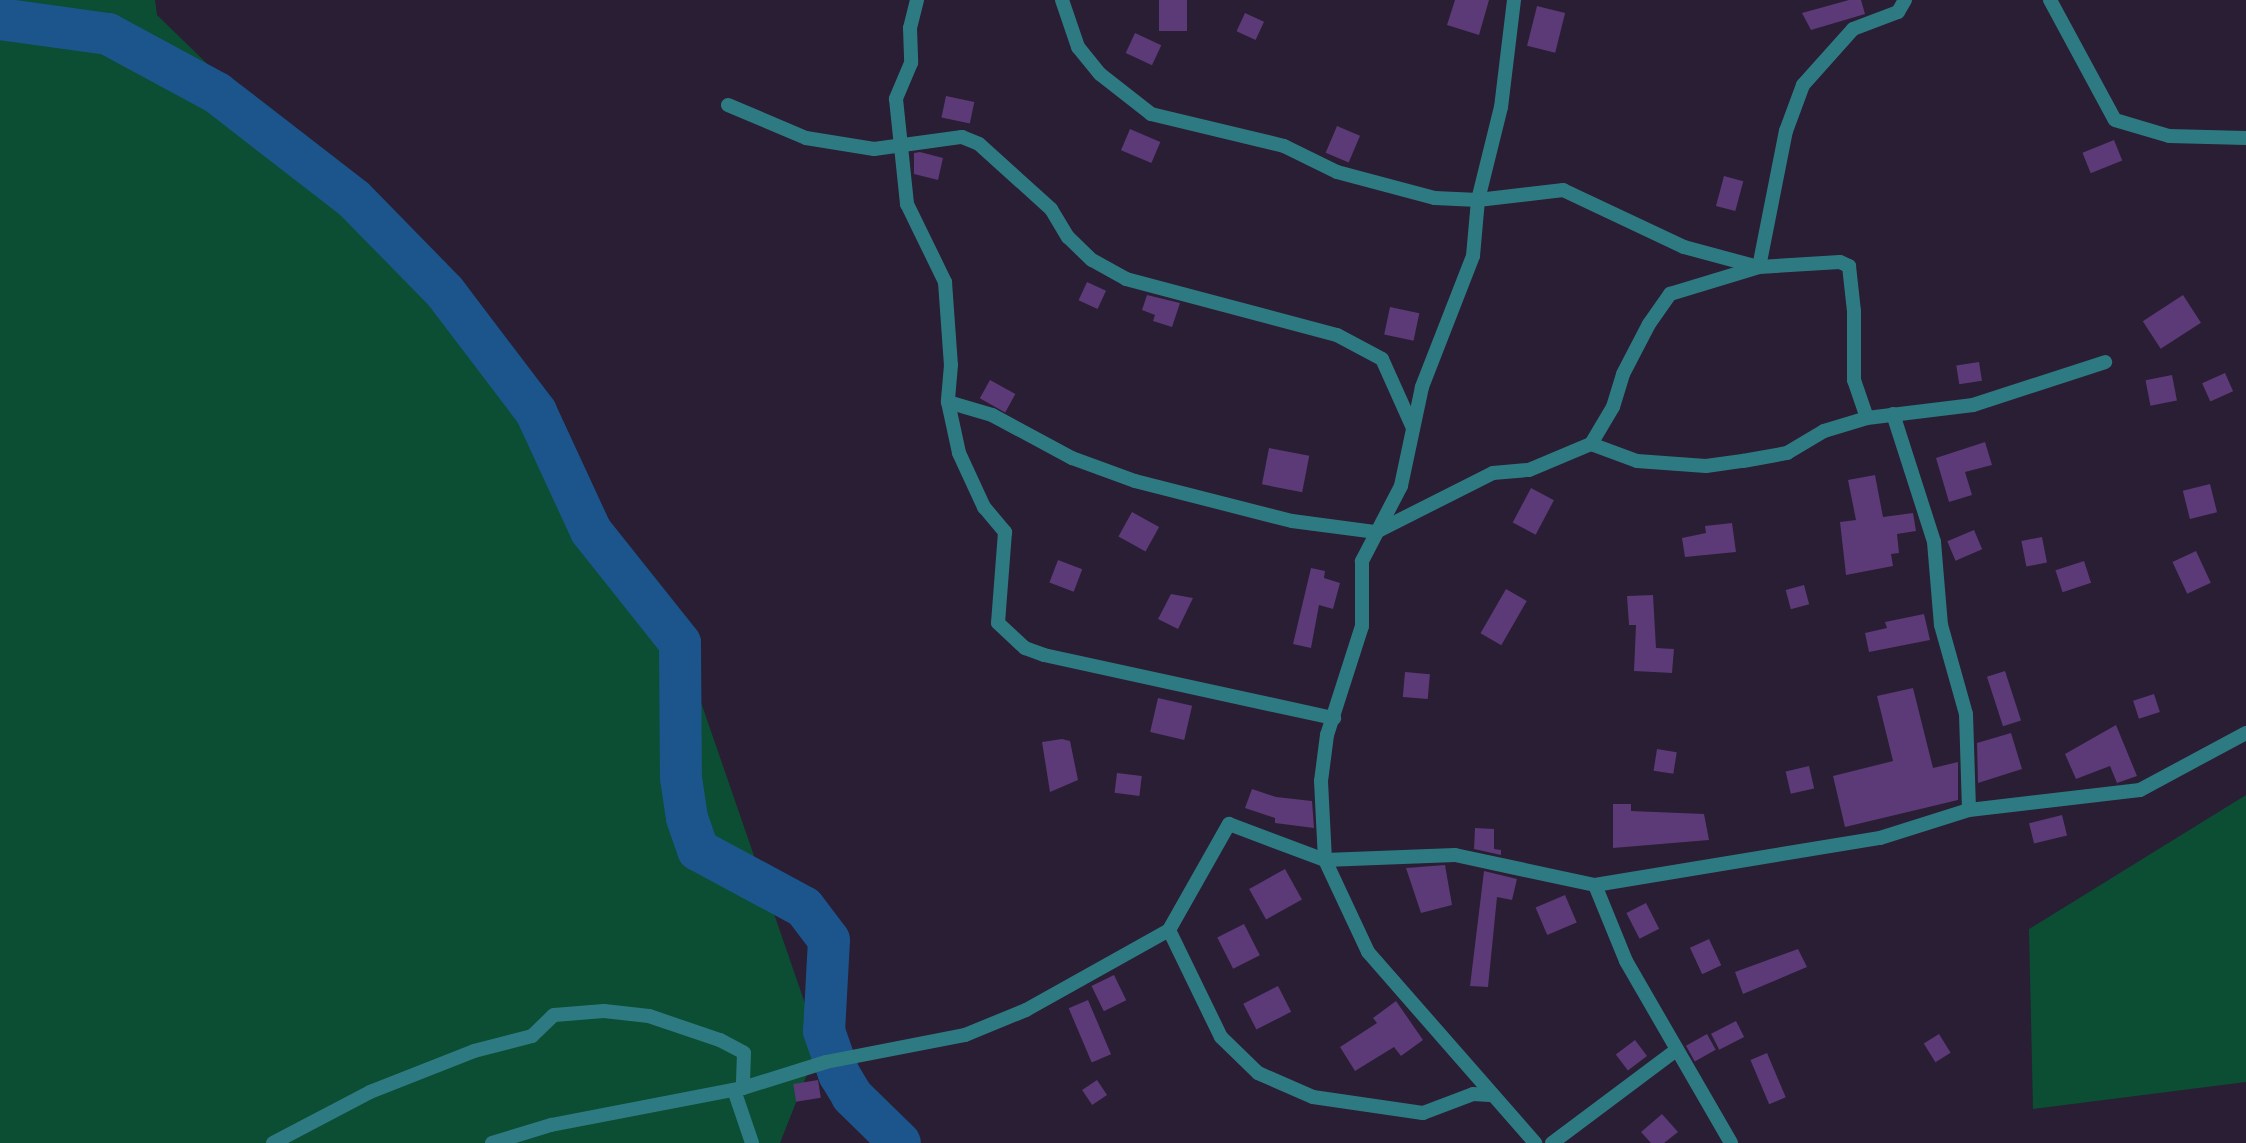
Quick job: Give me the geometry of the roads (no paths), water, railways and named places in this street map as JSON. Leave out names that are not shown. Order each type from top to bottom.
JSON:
[{"type":"street","points":[[917,0],[910,28],[911,63],[896,99],[907,204],[945,282],[951,365],[947,402],[967,476],[1005,532],[997,610],[1007,635],[1044,654],[1334,718]]},
{"type":"street","points":[[1062,0],[1078,47],[1100,74],[1151,114],[1284,146],[1337,172],[1422,194],[1478,200],[1563,190],[1684,247],[1759,267]]},
{"type":"street","points":[[1514,0],[1501,107],[1478,200],[1473,256],[1435,345],[1401,486],[1362,561],[1362,626],[1322,762],[1325,860],[1368,952],[1490,1096],[1535,1143]]},
{"type":"street","points":[[1759,267],[1786,131],[1803,85],[1853,29],[1898,12],[1905,0]]},
{"type":"street","points":[[2050,0],[2115,120],[2169,136],[2246,138]]},
{"type":"street","points":[[728,105],[806,138],[874,149],[900,143],[962,137],[979,144],[1051,209],[1068,237],[1092,260],[1126,279],[1337,335],[1382,359],[1413,428]]},
{"type":"street","points":[[947,402],[992,415],[1072,458],[1135,481],[1292,521],[1376,532],[1493,473],[1529,470],[1591,444],[1613,407],[1623,374],[1649,324],[1670,294],[1759,267],[1840,262],[1849,266],[1854,311],[1854,380],[1867,418]]},
{"type":"street","points":[[1591,444],[1637,461],[1706,466],[1787,453],[1824,431],[1867,418],[1973,405],[2105,362]]},
{"type":"street","points":[[1893,414],[1934,542],[1941,625],[1966,714],[1969,810]]},
{"type":"street","points":[[492,1143],[551,1125],[739,1089],[825,1062],[965,1035],[1027,1010],[1169,930],[1229,824],[1325,860],[1455,855],[1595,885],[1880,838],[1969,810],[2140,790],[2246,733]]},
{"type":"street","points":[[1595,885],[1626,961],[1675,1051],[1731,1143]]},
{"type":"street","points":[[1169,930],[1221,1037],[1258,1073],[1313,1097],[1423,1114],[1473,1094],[1490,1096]]},
{"type":"street","points":[[273,1143],[370,1092],[474,1051],[531,1036],[554,1015],[604,1011],[649,1016],[720,1040],[744,1053],[739,1089],[751,1143]]},
{"type":"street","points":[[1552,1143],[1675,1051]]},
{"type":"waterway","points":[[0,19],[108,34],[217,93],[354,199],[445,292],[536,412],[591,531],[680,643],[681,778],[687,818],[698,850],[804,907],[829,940],[824,1031],[839,1074],[852,1096],[900,1143]]}]
